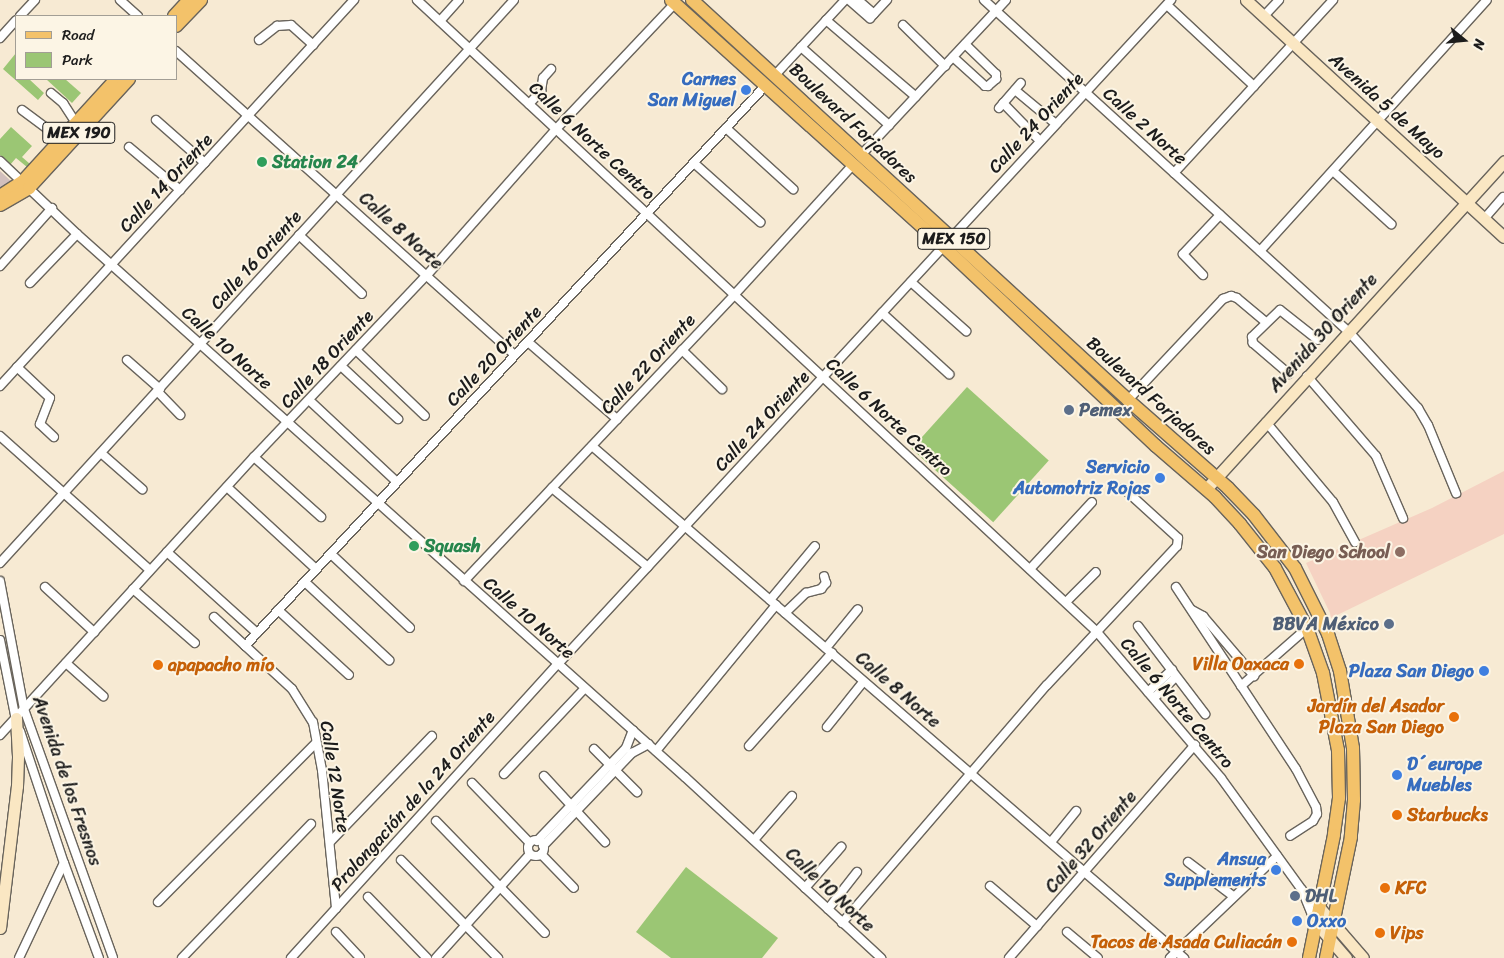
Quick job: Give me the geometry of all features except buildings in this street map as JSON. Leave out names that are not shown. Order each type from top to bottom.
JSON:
[{"type":"main road","points":[[175,15],[189,0]]},
{"type":"main road","points":[[178,24],[201,0]]},
{"type":"main road","name":"Boulevard Forjadores","points":[[692,0],[776,74],[861,155],[947,242],[1156,446],[1206,489],[1240,524],[1275,568],[1307,628],[1323,674],[1338,750],[1339,798],[1334,835],[1319,907]]},
{"type":"main road","name":"Boulevard Forjadores","points":[[673,2],[852,166],[947,242],[1215,477],[1254,515],[1295,568],[1328,634],[1340,671],[1354,748],[1354,800],[1351,837],[1330,939]]},
{"type":"main road","name":"MEX 190","points":[[0,196],[26,184],[61,140],[115,80]]},
{"type":"main road","name":"MEX 190","points":[[0,205],[26,184],[128,80]]},
{"type":"main road","name":"MEX 150","points":[[1309,958],[1319,907]]},
{"type":"main road","name":"MEX 150","points":[[1326,958],[1330,939]]},
{"type":"street","points":[[21,15],[35,0]]},
{"type":"street","points":[[120,0],[137,15]]},
{"type":"street","name":"Calle 14 Oriente","points":[[0,386],[354,0]]},
{"type":"street","name":"Calle 6 Norte Centro","points":[[417,0],[824,376],[1096,631],[1195,745],[1302,890],[1319,907]]},
{"type":"street","points":[[440,21],[459,0]]},
{"type":"street","name":"Calle 16 Oriente","points":[[0,564],[514,0]]},
{"type":"street","points":[[776,74],[845,0]]},
{"type":"street","points":[[849,0],[870,18],[887,0]]},
{"type":"street","points":[[858,0],[874,14]]},
{"type":"street","name":"Calle 2 Norte","points":[[984,0],[1348,332],[1418,408],[1428,425],[1456,493]]},
{"type":"street","points":[[861,155],[1006,0]]},
{"type":"street","name":"Avenida 5 de Mayo","points":[[1246,0],[1504,237]]},
{"type":"street","points":[[1264,16],[1279,0]]},
{"type":"street","points":[[1174,173],[1333,0]]},
{"type":"street","points":[[1260,251],[1376,121],[1488,0]]},
{"type":"street","name":"Calle 18 Oriente","points":[[0,735],[254,457],[427,275],[556,129],[673,2]]},
{"type":"street","points":[[1169,2],[1254,86]]},
{"type":"street","name":"Calle 24 Oriente","points":[[558,664],[1169,2]]},
{"type":"street","points":[[826,20],[916,97]]},
{"type":"street","points":[[0,38],[15,21]]},
{"type":"street","points":[[259,40],[277,26],[291,25],[313,45]]},
{"type":"street","points":[[902,25],[945,66]]},
{"type":"street","points":[[953,57],[988,86],[996,79],[996,74],[965,44]]},
{"type":"street","points":[[801,47],[889,125]]},
{"type":"street","name":"Calle 8 Norte","points":[[178,53],[515,355]]},
{"type":"street","points":[[530,104],[541,91],[543,78],[551,69]]},
{"type":"street","points":[[1021,84],[1001,106],[1040,141]]},
{"type":"street","name":"Calle 20 Oriente","points":[[245,646],[766,86]]},
{"type":"street","points":[[1015,90],[1056,124]]},
{"type":"street","points":[[51,93],[63,103],[76,123]]},
{"type":"street","points":[[22,110],[61,140]]},
{"type":"street","points":[[156,120],[205,163]]},
{"type":"street","points":[[726,128],[793,189]]},
{"type":"street","points":[[129,147],[180,190]]},
{"type":"street","name":"Calle 10 Norte","points":[[0,161],[52,208],[77,234],[649,744],[881,958]]},
{"type":"street","name":"Avenida 30 Oriente","points":[[1206,489],[1504,162]]},
{"type":"street","points":[[694,163],[760,222]]},
{"type":"street","name":"Calle 22 Oriente","points":[[464,581],[735,294],[852,166]]},
{"type":"street","points":[[1333,171],[1391,224]]},
{"type":"street","points":[[1484,219],[1503,198]]},
{"type":"street","points":[[0,266],[52,208]]},
{"type":"street","points":[[1203,275],[1183,254],[1220,214]]},
{"type":"street","points":[[30,283],[77,234]]},
{"type":"street","points":[[299,235],[362,294]]},
{"type":"street","points":[[910,282],[966,331]]},
{"type":"street","points":[[1128,400],[1224,299],[1230,296],[1237,298],[1266,322]]},
{"type":"street","points":[[1289,374],[1251,340],[1266,322],[1280,310],[1318,340]]},
{"type":"street","points":[[882,312],[949,374]]},
{"type":"street","points":[[528,342],[617,419]]},
{"type":"street","points":[[356,350],[425,416]]},
{"type":"street","points":[[682,350],[722,389]]},
{"type":"street","points":[[127,360],[159,390],[164,405],[180,415]]},
{"type":"street","points":[[341,366],[398,419]]},
{"type":"street","points":[[17,367],[50,398],[40,424],[54,437]]},
{"type":"street","points":[[1307,376],[1376,456],[1403,518]]},
{"type":"street","points":[[309,400],[398,482]]},
{"type":"street","points":[[1266,422],[1333,502],[1355,542]]},
{"type":"street","points":[[0,436],[150,570]]},
{"type":"street","name":"Calle 8 Norte","points":[[592,446],[1184,958]]},
{"type":"street","points":[[101,453],[142,490]]},
{"type":"street","points":[[254,457],[321,517]]},
{"type":"street","points":[[227,487],[316,569]]},
{"type":"street","points":[[552,488],[648,567]]},
{"type":"street","points":[[842,923],[1096,631],[1179,542],[1178,538],[1124,488]]},
{"type":"street","points":[[1030,569],[1092,502]]},
{"type":"street","points":[[656,751],[773,603],[815,546]]},
{"type":"street","points":[[167,552],[257,633]]},
{"type":"street","points":[[331,554],[410,628]]},
{"type":"street","points":[[1066,602],[1096,572]]},
{"type":"street","points":[[785,613],[806,593],[821,589],[826,583],[824,576]]},
{"type":"street","name":"Avenida de los Fresnos","points":[[0,581],[24,709],[114,958]]},
{"type":"street","points":[[305,582],[389,660]]},
{"type":"street","points":[[45,587],[94,632]]},
{"type":"street","points":[[1176,587],[1192,610],[1196,621],[1296,768],[1316,807],[1317,814],[1313,821],[1290,836]]},
{"type":"street","points":[[133,589],[195,643]]},
{"type":"street","points":[[749,746],[829,651],[858,609]]},
{"type":"street","points":[[278,610],[349,675]]},
{"type":"street","points":[[1192,610],[1203,616],[1254,676]]},
{"type":"street","name":"Calle 12 Norte","points":[[214,617],[297,696],[313,722],[330,842],[336,908]]},
{"type":"street","points":[[1138,626],[1205,714]]},
{"type":"street","points":[[1241,686],[1307,628]]},
{"type":"street","points":[[1211,642],[1220,636]]},
{"type":"street","name":"Avenida de los Fresnos","points":[[0,640],[16,718],[64,863],[99,958]]},
{"type":"street","points":[[66,663],[103,696]]},
{"type":"street","name":"Prolongación de la 24 Oriente","points":[[290,958],[558,664]]},
{"type":"street","points":[[1151,695],[1174,674]]},
{"type":"street","points":[[827,727],[863,682]]},
{"type":"street","points":[[504,774],[585,688]]},
{"type":"street","points":[[0,928],[16,786],[18,756],[16,718]]},
{"type":"street","points":[[530,854],[528,846],[537,843],[612,768],[626,748],[633,730]]},
{"type":"street","points":[[330,842],[432,736]]},
{"type":"street","points":[[158,902],[316,743]]},
{"type":"street","points":[[612,768],[649,744]]},
{"type":"street","name":"Calle 32 Oriente","points":[[1009,958],[1195,745]]},
{"type":"street","points":[[594,749],[637,792]]},
{"type":"street","points":[[544,776],[605,842]]},
{"type":"street","points":[[472,783],[537,843],[541,854],[574,888]]},
{"type":"street","points":[[754,840],[792,796]]},
{"type":"street","points":[[1051,842],[1076,811]]},
{"type":"street","points":[[436,821],[545,933]]},
{"type":"street","points":[[182,958],[310,824]]},
{"type":"street","points":[[805,888],[841,847]]},
{"type":"street","points":[[530,854],[534,856],[541,854]]},
{"type":"street","points":[[436,958],[530,854]]},
{"type":"street","points":[[1170,958],[1277,856]]},
{"type":"street","points":[[401,860],[498,958]]},
{"type":"street","points":[[1188,862],[1233,896]]},
{"type":"street","points":[[20,958],[64,863]]},
{"type":"street","points":[[828,909],[857,872]]},
{"type":"street","points":[[990,886],[1037,926]]},
{"type":"street","name":"Calle 6 Norte Centro","points":[[1302,890],[1316,923]]},
{"type":"street","points":[[368,897],[427,958]]},
{"type":"street","points":[[1319,907],[1363,958]]},
{"type":"street","points":[[1316,923],[1346,958]]},
{"type":"street","points":[[336,932],[360,958]]},
{"type":"street","points":[[1067,932],[1098,958]]},
{"type":"shaded area","points":[[0,171],[11,181],[0,188]]},
{"type":"shaded area","name":"San Diego School","points":[[1504,471],[1504,534],[1331,618],[1306,563],[1432,508]]},
{"type":"green space","points":[[15,54],[15,80],[3,69]]},
{"type":"green space","points":[[15,80],[30,80],[44,93],[38,100]]},
{"type":"green space","points":[[47,80],[66,80],[81,93],[72,103]]},
{"type":"green space","points":[[11,127],[32,146],[22,157],[30,164],[27,167],[16,158],[10,165],[0,155],[0,139]]},
{"type":"green space","points":[[967,387],[1049,461],[993,522],[911,449]]},
{"type":"green space","points":[[686,867],[778,938],[762,958],[671,958],[636,932]]},
{"type":"place","name":"Carnes San Miguel","points":[[746,90]]},
{"type":"place","name":"Station 24","points":[[262,162]]},
{"type":"place","name":"Pemex","points":[[1069,410]]},
{"type":"place","name":"Servicio Automotriz Rojas","points":[[1160,478]]},
{"type":"place","name":"Squash","points":[[414,546]]},
{"type":"place","name":"San Diego School","points":[[1400,552]]},
{"type":"place","name":"BBVA México","points":[[1389,624]]},
{"type":"place","name":"Villa Oaxaca","points":[[1299,664]]},
{"type":"place","name":"apapacho mío","points":[[158,665]]},
{"type":"place","name":"Plaza San Diego","points":[[1484,671]]},
{"type":"place","name":"Jardín del Asador Plaza San Diego","points":[[1454,717]]},
{"type":"place","name":"D´europe Muebles","points":[[1397,775]]},
{"type":"place","name":"Starbucks","points":[[1397,815]]},
{"type":"place","name":"Ansua Supplements","points":[[1276,870]]},
{"type":"place","name":"KFC","points":[[1385,888]]},
{"type":"place","name":"DHL","points":[[1295,896]]},
{"type":"place","name":"Oxxo","points":[[1297,921]]},
{"type":"place","name":"Vips","points":[[1380,933]]},
{"type":"place","name":"Tacos de Asada Culiacán","points":[[1292,942]]}]
